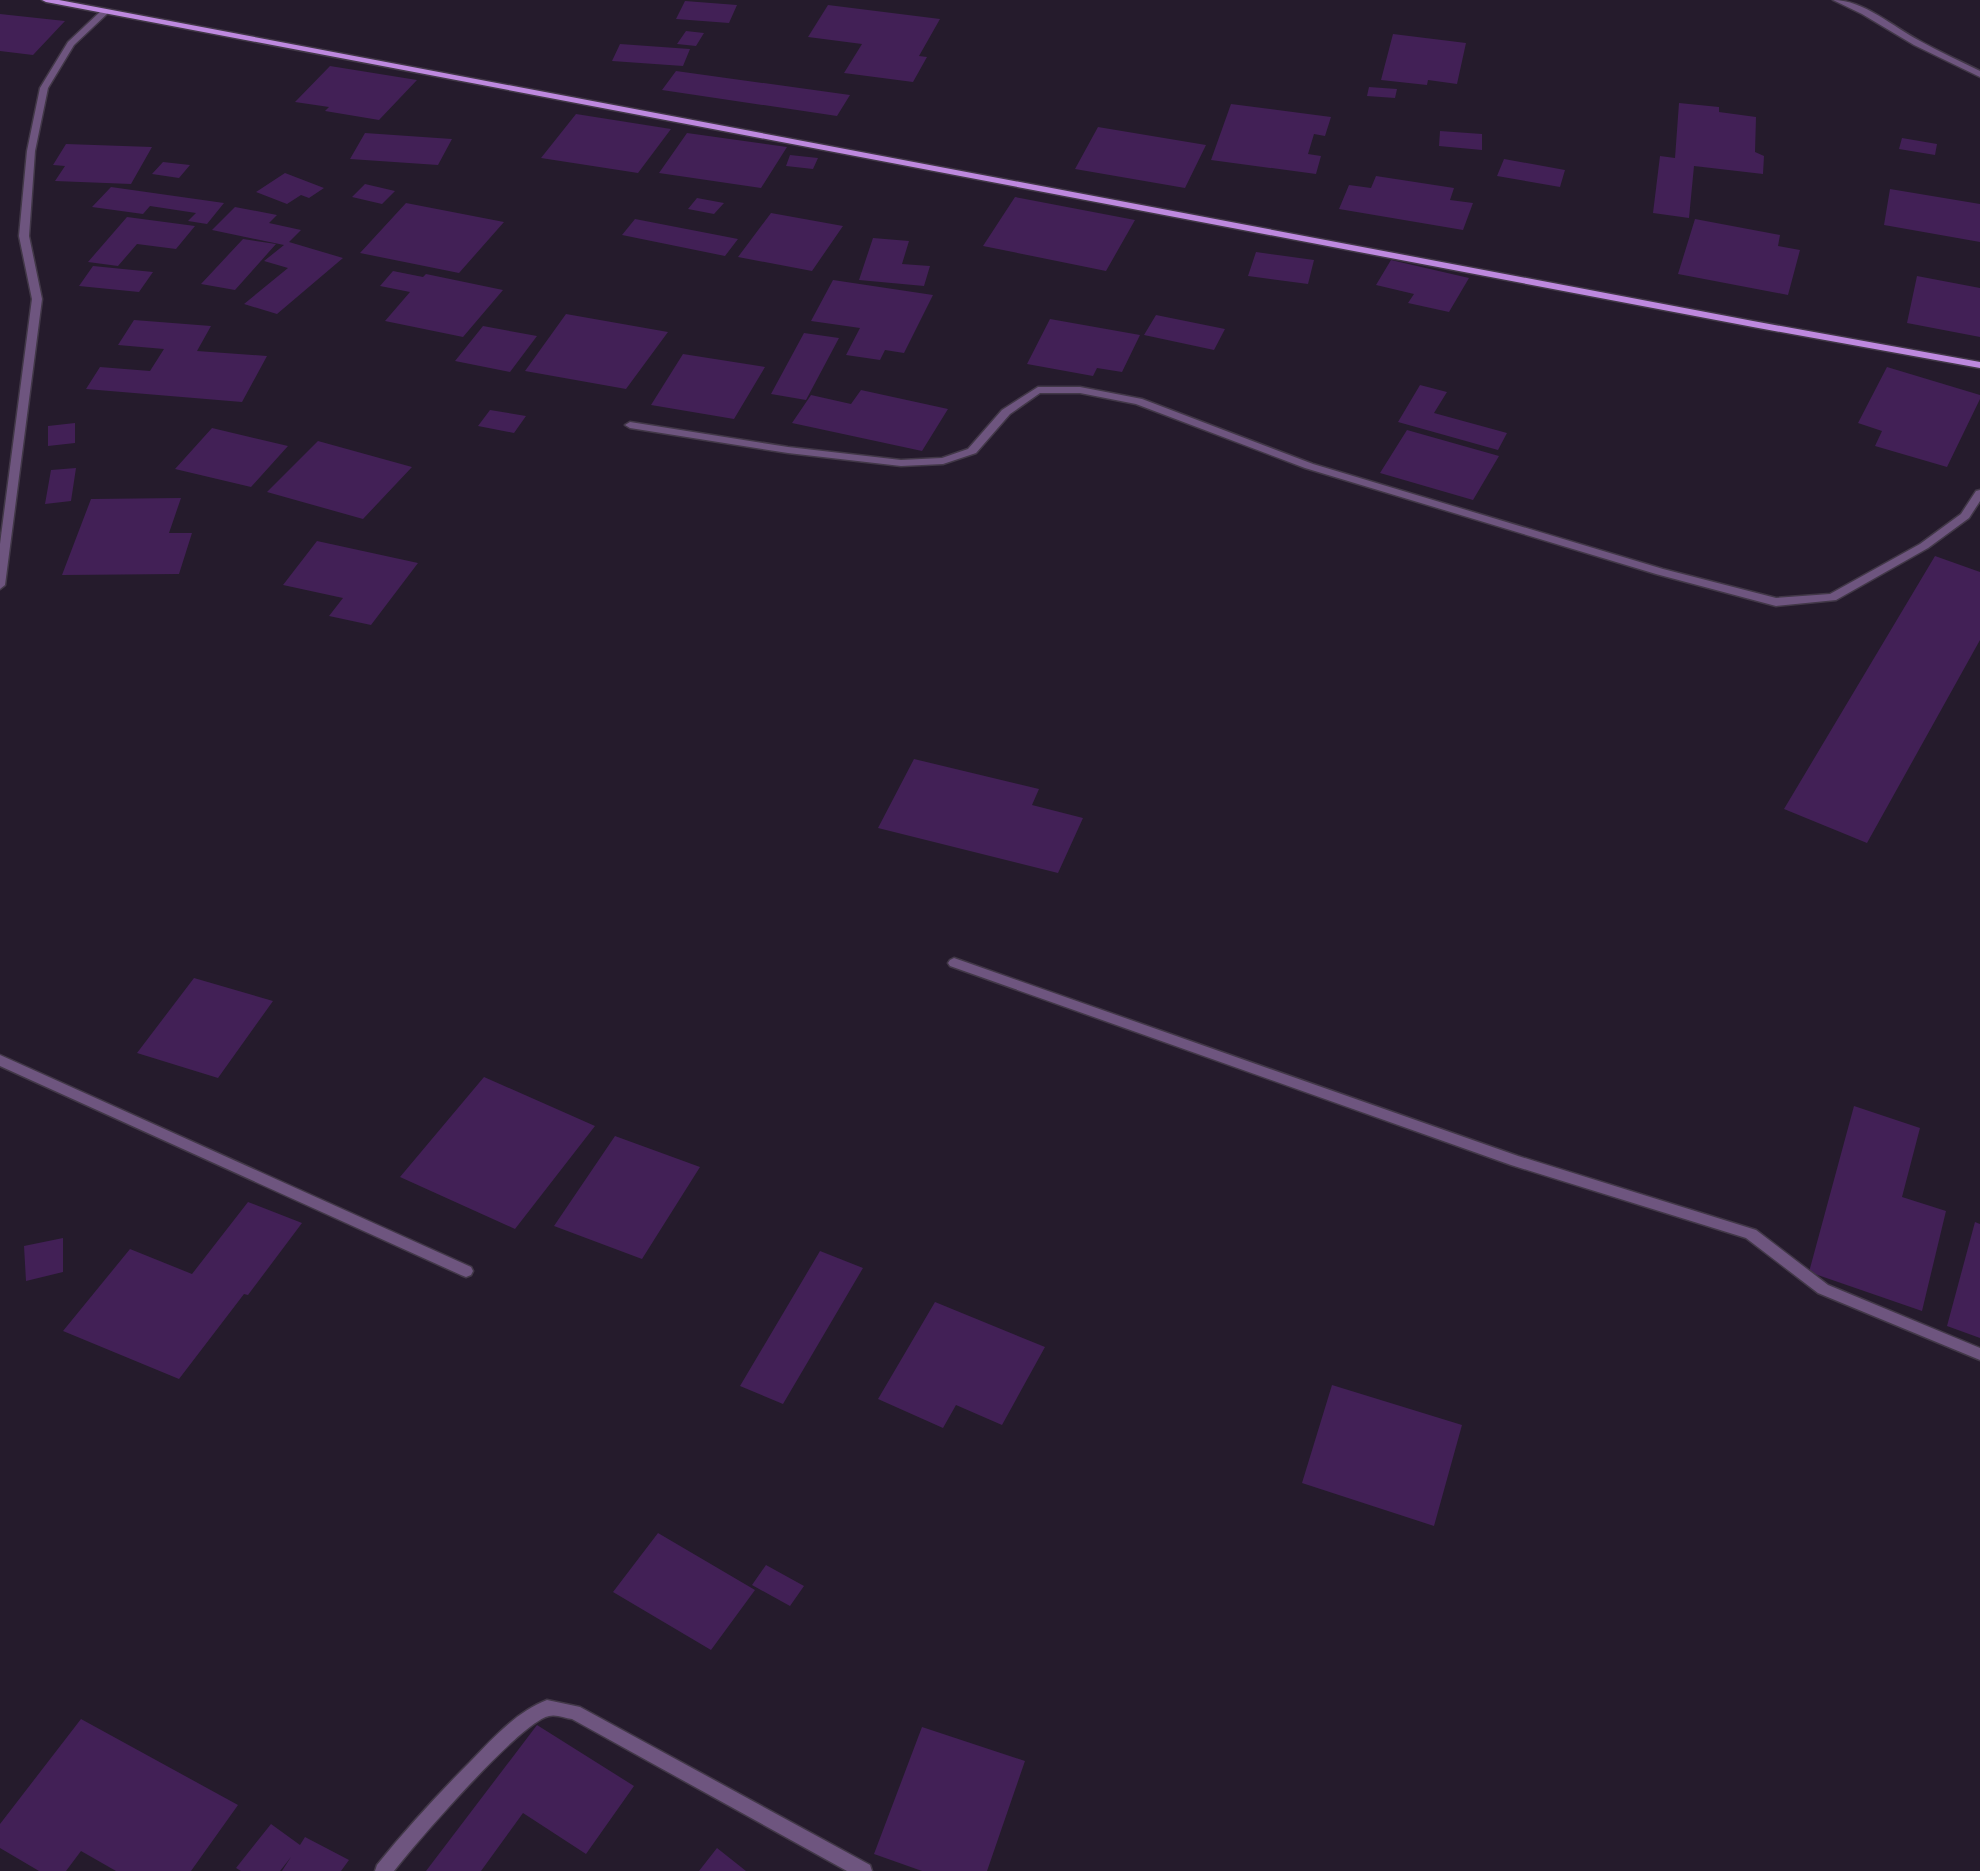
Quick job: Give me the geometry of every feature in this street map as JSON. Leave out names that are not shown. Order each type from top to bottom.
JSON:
[{"type":"main road","points":[[46,0],[1753,324],[1980,365]]},
{"type":"street","points":[[1836,0],[1865,12],[1916,44],[1980,74]]},
{"type":"street","points":[[0,585],[37,299],[24,236],[31,150],[44,88],[70,44],[105,12]]},
{"type":"street","points":[[630,424],[788,450],[901,463],[943,462],[972,450],[1006,412],[1038,390],[1080,390],[1138,401],[1309,466],[1660,572],[1776,602],[1832,597],[1924,546],[1965,516],[1980,493]]},
{"type":"street","points":[[954,963],[1516,1161],[1751,1234],[1823,1289],[1980,1354]]},
{"type":"street","points":[[0,1060],[466,1271]]},
{"type":"street","points":[[383,1871],[498,1745],[532,1716],[548,1708],[574,1712],[864,1871]]},
{"type":"building","points":[[685,1],[737,5],[729,23],[676,19]]},
{"type":"building","points":[[828,5],[940,19],[919,56],[927,57],[913,82],[844,73],[862,44],[808,37]]},
{"type":"building","points":[[0,14],[65,21],[33,55],[0,51]]},
{"type":"building","points":[[686,31],[704,33],[696,46],[677,44]]},
{"type":"building","points":[[1393,34],[1466,43],[1457,84],[1428,80],[1427,85],[1381,80]]},
{"type":"building","points":[[620,44],[690,49],[683,66],[612,61]]},
{"type":"building","points":[[330,66],[417,80],[379,120],[325,111],[329,107],[295,102]]},
{"type":"building","points":[[676,71],[850,95],[837,116],[662,90]]},
{"type":"building","points":[[1369,87],[1397,89],[1395,98],[1367,96]]},
{"type":"building","points":[[1679,103],[1719,107],[1719,112],[1756,117],[1755,152],[1764,156],[1763,174],[1694,166],[1689,218],[1653,213],[1660,156],[1675,158]]},
{"type":"building","points":[[1231,104],[1331,117],[1325,136],[1314,134],[1308,154],[1321,156],[1316,174],[1211,160]]},
{"type":"building","points":[[576,114],[671,129],[638,173],[541,158]]},
{"type":"building","points":[[1098,127],[1206,145],[1185,188],[1075,169]]},
{"type":"building","points":[[1440,131],[1482,134],[1482,150],[1439,146]]},
{"type":"building","points":[[365,133],[452,139],[438,165],[350,159]]},
{"type":"building","points":[[687,133],[787,147],[761,188],[659,173]]},
{"type":"building","points":[[1902,138],[1937,144],[1935,155],[1899,149]]},
{"type":"building","points":[[66,144],[152,147],[131,184],[55,181],[65,166],[53,165]]},
{"type":"building","points":[[790,155],[818,158],[813,169],[786,166]]},
{"type":"building","points":[[1504,159],[1565,170],[1560,187],[1497,176]]},
{"type":"building","points":[[163,162],[190,165],[179,178],[152,174]]},
{"type":"building","points":[[285,173],[324,188],[309,198],[301,195],[287,204],[256,192]]},
{"type":"building","points":[[1376,176],[1454,188],[1450,200],[1473,203],[1463,230],[1339,209],[1349,185],[1371,188]]},
{"type":"building","points":[[365,184],[395,191],[382,204],[352,197]]},
{"type":"building","points":[[111,187],[224,203],[207,224],[188,221],[196,213],[150,206],[143,214],[92,207]]},
{"type":"building","points":[[1890,189],[1980,204],[1980,242],[1884,225]]},
{"type":"building","points":[[1015,197],[1135,220],[1106,271],[983,246]]},
{"type":"building","points":[[697,198],[724,203],[714,214],[688,209]]},
{"type":"building","points":[[406,203],[504,222],[459,273],[360,253]]},
{"type":"building","points":[[235,207],[277,215],[269,223],[301,230],[289,242],[343,258],[277,314],[244,304],[288,268],[264,261],[284,245],[212,230]]},
{"type":"building","points":[[771,213],[843,226],[812,271],[738,257]]},
{"type":"building","points":[[127,217],[195,226],[176,249],[137,244],[118,266],[88,262]]},
{"type":"building","points":[[635,219],[738,239],[725,256],[622,235]]},
{"type":"building","points":[[1695,219],[1780,235],[1778,246],[1800,250],[1788,295],[1678,274]]},
{"type":"building","points":[[873,238],[909,241],[902,264],[930,266],[924,286],[859,280]]},
{"type":"building","points":[[243,239],[276,244],[235,290],[201,284]]},
{"type":"building","points":[[1256,252],[1314,260],[1308,284],[1248,276]]},
{"type":"building","points":[[1391,260],[1469,278],[1449,312],[1408,303],[1414,294],[1376,285]]},
{"type":"building","points":[[93,266],[153,272],[139,292],[79,286]]},
{"type":"building","points":[[393,271],[423,277],[426,274],[503,290],[463,337],[385,321],[410,292],[380,286]]},
{"type":"building","points":[[1917,276],[1980,288],[1980,337],[1907,323]]},
{"type":"building","points":[[833,280],[933,295],[904,353],[885,350],[880,360],[846,355],[860,328],[811,321]]},
{"type":"building","points":[[566,314],[668,332],[626,389],[525,371]]},
{"type":"building","points":[[1156,315],[1225,329],[1214,350],[1144,335]]},
{"type":"building","points":[[1050,319],[1140,335],[1122,372],[1097,368],[1093,376],[1027,364]]},
{"type":"building","points":[[134,320],[211,326],[197,351],[267,356],[242,402],[86,389],[100,367],[150,371],[164,349],[118,345]]},
{"type":"building","points":[[483,326],[537,336],[510,372],[455,361]]},
{"type":"building","points":[[804,333],[839,338],[806,400],[771,394]]},
{"type":"building","points":[[683,354],[765,367],[734,419],[651,405]]},
{"type":"building","points":[[1887,367],[1980,395],[1980,399],[1947,467],[1875,446],[1882,431],[1858,423]]},
{"type":"building","points":[[1420,385],[1447,392],[1434,413],[1507,433],[1498,450],[1398,422]]},
{"type":"building","points":[[861,390],[948,409],[922,451],[792,423],[811,395],[851,404]]},
{"type":"building","points":[[490,410],[526,416],[514,433],[478,426]]},
{"type":"building","points":[[75,423],[75,443],[48,446],[48,426]]},
{"type":"building","points":[[212,428],[288,446],[251,487],[175,469]]},
{"type":"building","points":[[1407,430],[1499,456],[1473,500],[1380,473]]},
{"type":"building","points":[[318,441],[412,467],[363,519],[267,492]]},
{"type":"building","points":[[76,468],[71,501],[45,504],[51,470]]},
{"type":"building","points":[[181,498],[169,533],[192,533],[179,574],[62,575],[91,499]]},
{"type":"building","points":[[317,541],[418,563],[371,625],[329,616],[343,598],[283,585]]},
{"type":"building","points":[[1935,556],[1980,572],[1980,640],[1867,843],[1784,809]]},
{"type":"building","points":[[914,759],[1039,789],[1032,805],[1083,818],[1058,873],[878,828]]},
{"type":"building","points":[[194,978],[273,1001],[218,1078],[137,1053]]},
{"type":"building","points":[[484,1077],[595,1126],[515,1229],[400,1177]]},
{"type":"building","points":[[1854,1106],[1920,1128],[1902,1197],[1946,1211],[1922,1311],[1809,1272]]},
{"type":"building","points":[[615,1136],[700,1167],[642,1259],[554,1226]]},
{"type":"building","points":[[248,1202],[302,1223],[248,1295],[244,1294],[179,1379],[63,1331],[130,1249],[192,1274]]},
{"type":"building","points":[[1975,1222],[1980,1224],[1980,1338],[1947,1326]]},
{"type":"building","points":[[63,1238],[63,1272],[26,1281],[24,1246]]},
{"type":"building","points":[[820,1251],[863,1268],[783,1404],[740,1386]]},
{"type":"building","points":[[935,1302],[1045,1347],[1002,1425],[956,1405],[943,1428],[878,1399]]},
{"type":"building","points":[[1332,1385],[1462,1425],[1434,1526],[1302,1483]]},
{"type":"building","points":[[658,1533],[755,1590],[711,1650],[613,1592]]},
{"type":"building","points":[[766,1565],[804,1586],[790,1606],[752,1585]]},
{"type":"building","points":[[81,1719],[238,1805],[191,1871],[116,1871],[81,1851],[66,1871],[39,1871],[0,1848],[0,1824]]},
{"type":"building","points":[[537,1725],[634,1786],[586,1854],[523,1813],[481,1871],[426,1871]]},
{"type":"building","points":[[922,1727],[1025,1761],[987,1871],[922,1871],[874,1854]]},
{"type":"building","points":[[271,1824],[300,1845],[305,1837],[349,1860],[341,1871],[282,1871],[291,1857],[280,1871],[241,1871],[236,1868]]},
{"type":"building","points":[[717,1848],[746,1871],[699,1871]]}]
